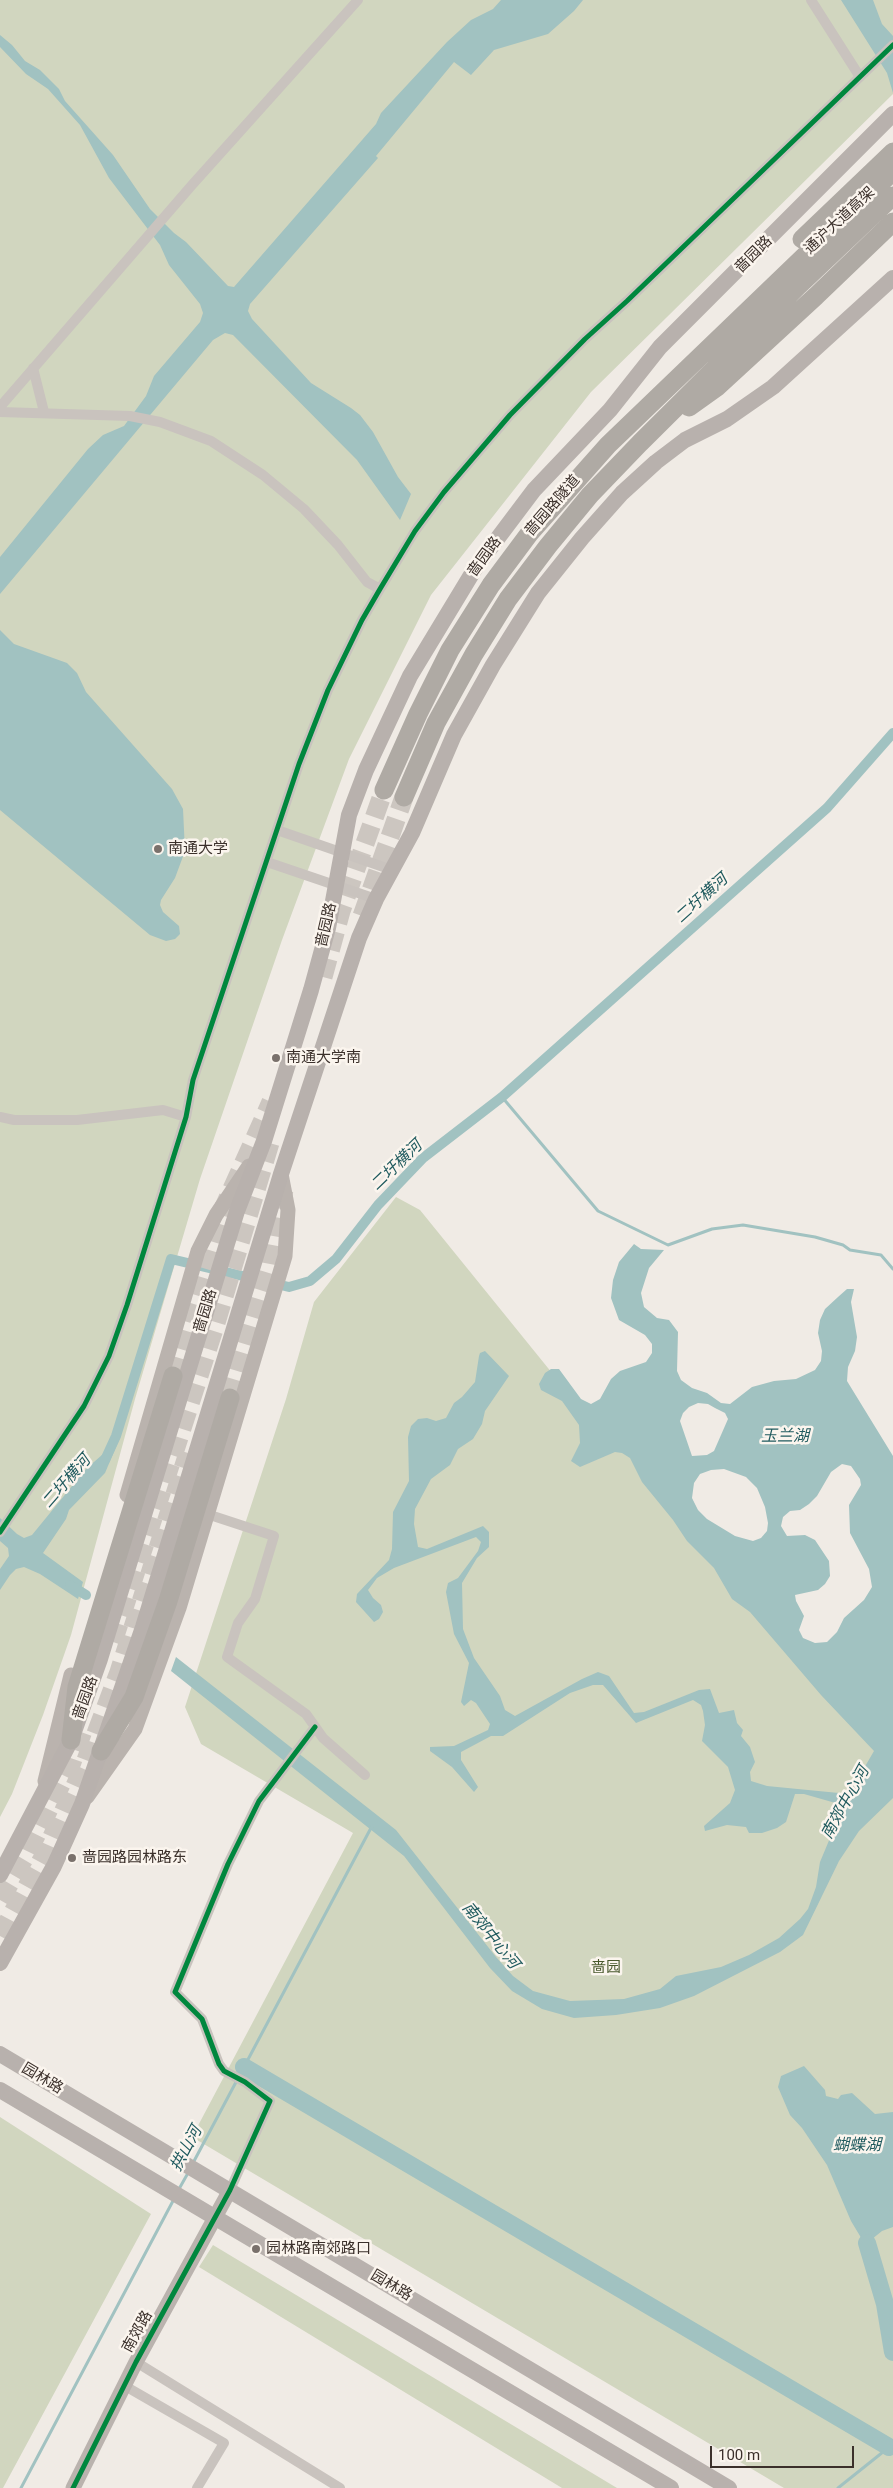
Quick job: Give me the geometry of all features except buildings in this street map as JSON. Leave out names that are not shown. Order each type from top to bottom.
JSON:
[{"type":"highway","points":[[608,445],[679,362],[893,152]]},
{"type":"highway","name":"通沪大道高架","points":[[793,278],[893,171]]},
{"type":"highway","name":"通沪大道高架","points":[[793,278],[893,196]]},
{"type":"highway","points":[[640,443],[716,387],[816,296],[893,222]]},
{"type":"highway","name":"啬园路隧道","points":[[384,790],[418,714],[450,650],[491,585],[529,534],[608,445],[793,278]]},
{"type":"highway","name":"啬园路隧道","points":[[404,797],[436,723],[474,654],[508,599],[590,495],[793,278]]},
{"type":"highway","points":[[71,1740],[77,1687],[174,1376]]},
{"type":"highway","points":[[101,1751],[134,1697],[168,1601],[230,1398]]},
{"type":"main road","name":"啬园路","points":[[0,1875],[71,1740],[100,1659],[237,1211],[264,1141],[311,990],[328,928],[349,815],[380,739],[424,652],[482,560],[534,490],[610,410],[660,347],[893,114]]},
{"type":"main road","name":"啬园路","points":[[0,1963],[54,1866],[82,1804],[143,1627],[281,1174],[358,938],[376,899],[412,833],[454,735],[493,664],[538,593],[582,538],[622,493],[656,462],[685,440],[727,419],[774,387],[893,278]]},
{"type":"main road","name":"园林路","points":[[0,2054],[729,2488]]},
{"type":"main road","name":"园林路","points":[[0,2090],[671,2488]]},
{"type":"street","points":[[0,407],[147,236],[358,0]]},
{"type":"street","points":[[811,0],[860,77]]},
{"type":"street","points":[[0,1532],[84,1406],[109,1356],[186,1117],[193,1080],[299,764],[328,690],[362,620],[380,589],[415,531],[444,492],[510,414],[584,338],[627,301],[893,45]]},
{"type":"street","points":[[34,368],[44,412]]},
{"type":"street","points":[[0,412],[130,416],[152,420],[211,441],[263,474],[304,509],[338,545],[367,582],[380,589]]},
{"type":"street","points":[[277,830],[392,870]]},
{"type":"street","points":[[266,862],[376,899]]},
{"type":"street","points":[[0,1117],[14,1120],[77,1120],[163,1110],[186,1117]]},
{"type":"street","points":[[42,1796],[72,1672],[101,1584],[198,1251],[216,1215],[264,1141]]},
{"type":"street","points":[[82,1804],[135,1729],[179,1608],[285,1256],[288,1210],[281,1174]]},
{"type":"street","points":[[207,1514],[274,1536],[255,1599],[238,1623],[227,1657],[306,1714],[323,1738],[365,1775]]},
{"type":"street","points":[[230,2190],[270,2101],[245,2082],[224,2071],[219,2064],[202,2019],[175,1992],[228,1864],[259,1801],[315,1727]]},
{"type":"street","name":"南郊路","points":[[73,2488],[136,2362],[230,2190]]},
{"type":"street","points":[[136,2362],[340,2488]]},
{"type":"street","points":[[125,2386],[224,2443],[197,2488]]},
{"type":"green space","name":"南通大学","points":[[0,0],[893,0],[893,94],[591,392],[431,595],[349,759],[282,940],[200,1179],[135,1399],[71,1635],[43,1715],[12,1794],[0,1817]]},
{"type":"green space","name":"啬园","points":[[396,1197],[420,1210],[582,1410],[666,1484],[837,1695],[893,1709],[893,2488],[784,2488],[192,2137],[353,1833],[201,1744],[185,1707],[286,1399],[314,1302]]},
{"type":"green space","points":[[0,2117],[151,2214],[3,2488],[0,2488]]},
{"type":"green space","points":[[213,2245],[617,2488],[562,2488],[199,2267]]},
{"type":"water","points":[[501,0],[583,0],[574,11],[548,34],[494,50],[471,75],[454,62],[376,156],[378,158],[250,304],[248,311],[252,319],[311,383],[360,415],[373,432],[398,477],[411,494],[400,520],[357,460],[233,335],[225,333],[213,340],[0,594],[0,557],[88,449],[103,435],[124,426],[146,396],[154,376],[200,322],[203,313],[200,304],[169,265],[160,245],[109,178],[80,125],[48,89],[26,74],[0,47],[0,35],[12,45],[25,61],[40,70],[59,89],[65,101],[113,155],[150,209],[186,242],[228,286],[234,287],[376,124],[381,113],[447,42],[471,20],[493,9]]},
{"type":"water","points":[[841,0],[873,0],[882,24],[893,36],[893,93],[887,73]]},
{"type":"water","points":[[0,630],[14,644],[67,663],[77,673],[86,692],[172,789],[183,809],[185,851],[175,878],[161,900],[160,905],[163,912],[179,926],[180,934],[175,939],[166,941],[150,935],[0,810]]},
{"type":"water","name":"玉兰湖","points":[[634,1244],[641,1249],[664,1250],[649,1268],[641,1293],[644,1307],[657,1318],[669,1320],[678,1332],[677,1371],[681,1380],[692,1388],[707,1393],[721,1403],[730,1404],[752,1387],[774,1381],[796,1379],[815,1370],[821,1361],[822,1351],[818,1333],[820,1320],[825,1309],[847,1289],[854,1289],[851,1302],[857,1337],[855,1351],[848,1367],[847,1381],[893,1456],[893,1798],[859,1831],[839,1861],[803,1935],[780,1952],[694,1996],[660,2008],[616,2015],[574,2018],[542,2009],[512,1991],[490,1968],[404,1856],[171,1671],[176,1657],[396,1830],[496,1957],[513,1976],[533,1991],[570,2001],[624,1999],[660,1989],[676,1976],[721,1967],[749,1955],[779,1938],[800,1919],[808,1909],[816,1887],[820,1862],[843,1807],[839,1804],[804,1794],[795,1794],[786,1822],[777,1828],[762,1833],[749,1833],[746,1827],[727,1825],[705,1831],[704,1826],[730,1803],[735,1790],[728,1767],[702,1741],[705,1725],[703,1711],[701,1705],[693,1700],[636,1723],[603,1685],[593,1685],[570,1693],[503,1736],[491,1736],[461,1752],[461,1760],[478,1787],[474,1792],[452,1767],[430,1751],[430,1747],[454,1746],[488,1730],[490,1724],[476,1703],[471,1700],[464,1706],[461,1702],[469,1663],[454,1634],[446,1592],[448,1583],[458,1578],[478,1551],[481,1542],[476,1537],[394,1568],[377,1578],[368,1590],[381,1605],[383,1612],[379,1619],[374,1622],[356,1602],[357,1594],[389,1560],[392,1549],[393,1512],[409,1481],[408,1437],[411,1426],[418,1419],[427,1418],[436,1421],[446,1418],[454,1403],[475,1382],[479,1356],[480,1353],[485,1351],[509,1376],[485,1411],[482,1424],[473,1439],[458,1449],[450,1465],[431,1479],[415,1509],[414,1524],[418,1547],[427,1549],[483,1526],[489,1532],[489,1547],[477,1558],[462,1583],[463,1629],[474,1658],[500,1696],[505,1710],[515,1716],[598,1672],[609,1676],[634,1713],[644,1712],[699,1690],[710,1689],[719,1713],[734,1710],[737,1723],[743,1730],[741,1736],[750,1747],[755,1762],[750,1772],[751,1781],[767,1786],[849,1794],[874,1751],[821,1695],[750,1612],[732,1599],[714,1568],[687,1541],[673,1520],[642,1482],[630,1458],[622,1453],[615,1452],[580,1467],[571,1461],[580,1443],[579,1425],[562,1401],[541,1390],[539,1384],[545,1373],[551,1369],[559,1369],[581,1399],[591,1404],[600,1399],[611,1379],[620,1371],[646,1362],[652,1353],[652,1344],[645,1335],[619,1320],[611,1298],[613,1280],[619,1262]],"holes":[[[698,1403],[708,1404],[725,1413],[728,1419],[714,1451],[707,1455],[692,1456],[680,1421],[683,1413],[689,1407]],[[842,1464],[851,1466],[860,1479],[861,1485],[849,1505],[850,1533],[869,1569],[872,1587],[864,1600],[844,1618],[837,1632],[827,1642],[815,1643],[803,1638],[799,1630],[804,1616],[795,1595],[818,1590],[825,1584],[830,1576],[829,1561],[815,1540],[805,1535],[787,1536],[781,1526],[783,1517],[790,1511],[800,1510],[817,1496],[831,1472]],[[724,1469],[746,1477],[757,1488],[765,1507],[768,1523],[767,1531],[761,1538],[753,1541],[735,1536],[707,1519],[698,1510],[692,1498],[694,1483],[700,1474],[711,1470]]]},
{"type":"water","points":[[119,1440],[105,1473],[69,1510],[66,1519],[43,1553],[83,1582],[78,1599],[40,1574],[24,1567],[16,1569],[0,1590],[0,1569],[9,1556],[8,1548],[0,1541],[0,1518],[24,1538],[32,1535],[86,1469]]},
{"type":"water","name":"蝴蝶湖","points":[[804,2066],[825,2090],[826,2096],[838,2099],[841,2095],[852,2093],[875,2114],[893,2112],[893,2227],[882,2231],[867,2243],[863,2241],[851,2221],[827,2165],[802,2128],[790,2115],[778,2087],[781,2076]]},
{"type":"waterway","name":"二圩横河","points":[[105,1460],[116,1436],[171,1259],[289,1287],[310,1281],[336,1259],[378,1205],[423,1158],[502,1097],[827,808],[893,733]]},
{"type":"waterway","points":[[502,1097],[598,1211],[668,1245],[712,1229],[743,1225],[815,1237],[843,1245],[850,1250],[881,1255],[893,1269]]},
{"type":"waterway","points":[[70,1585],[86,1595]]},
{"type":"waterway","name":"拱山河","points":[[193,2163],[372,1826]]},
{"type":"waterway","points":[[244,2067],[889,2447]]},
{"type":"waterway","name":"拱山河","points":[[179,2189],[188,2173]]},
{"type":"waterway","name":"拱山河","points":[[21,2488],[174,2199]]},
{"type":"waterway","points":[[867,2243],[885,2304],[893,2352]]},
{"type":"waterway","name":"南郊中心河","points":[[838,2488],[893,2444]]},
{"type":"tunnel","points":[[323,977],[341,911],[384,790]]},
{"type":"tunnel","points":[[362,916],[404,797]]},
{"type":"tunnel","points":[[173,1376],[224,1207],[271,1102]]},
{"type":"tunnel","points":[[113,1642],[215,1326],[270,1143]]},
{"type":"tunnel","points":[[230,1398],[269,1270],[285,1184]]},
{"type":"tunnel","points":[[0,1936],[42,1859],[83,1768],[119,1672],[188,1453]]},
{"type":"tunnel","points":[[0,1900],[28,1852],[72,1762],[85,1725]]},
{"type":"cycle path","points":[[0,1532],[84,1406],[109,1356],[186,1117],[193,1080],[299,764],[328,690],[362,620],[380,589],[415,531],[444,492],[510,415],[585,339],[627,301],[893,45]]},
{"type":"cycle path","points":[[73,2488],[136,2362],[230,2190],[270,2101],[245,2082],[224,2071],[219,2064],[202,2019],[175,1992],[228,1864],[259,1801],[315,1727]]},
{"type":"place","name":"南通大学","points":[[158,849]]},
{"type":"place","name":"南通大学南","points":[[276,1058]]},
{"type":"place","name":"啬园路园林路东","points":[[72,1858]]},
{"type":"place","name":"园林路南郊路口","points":[[256,2249]]}]
